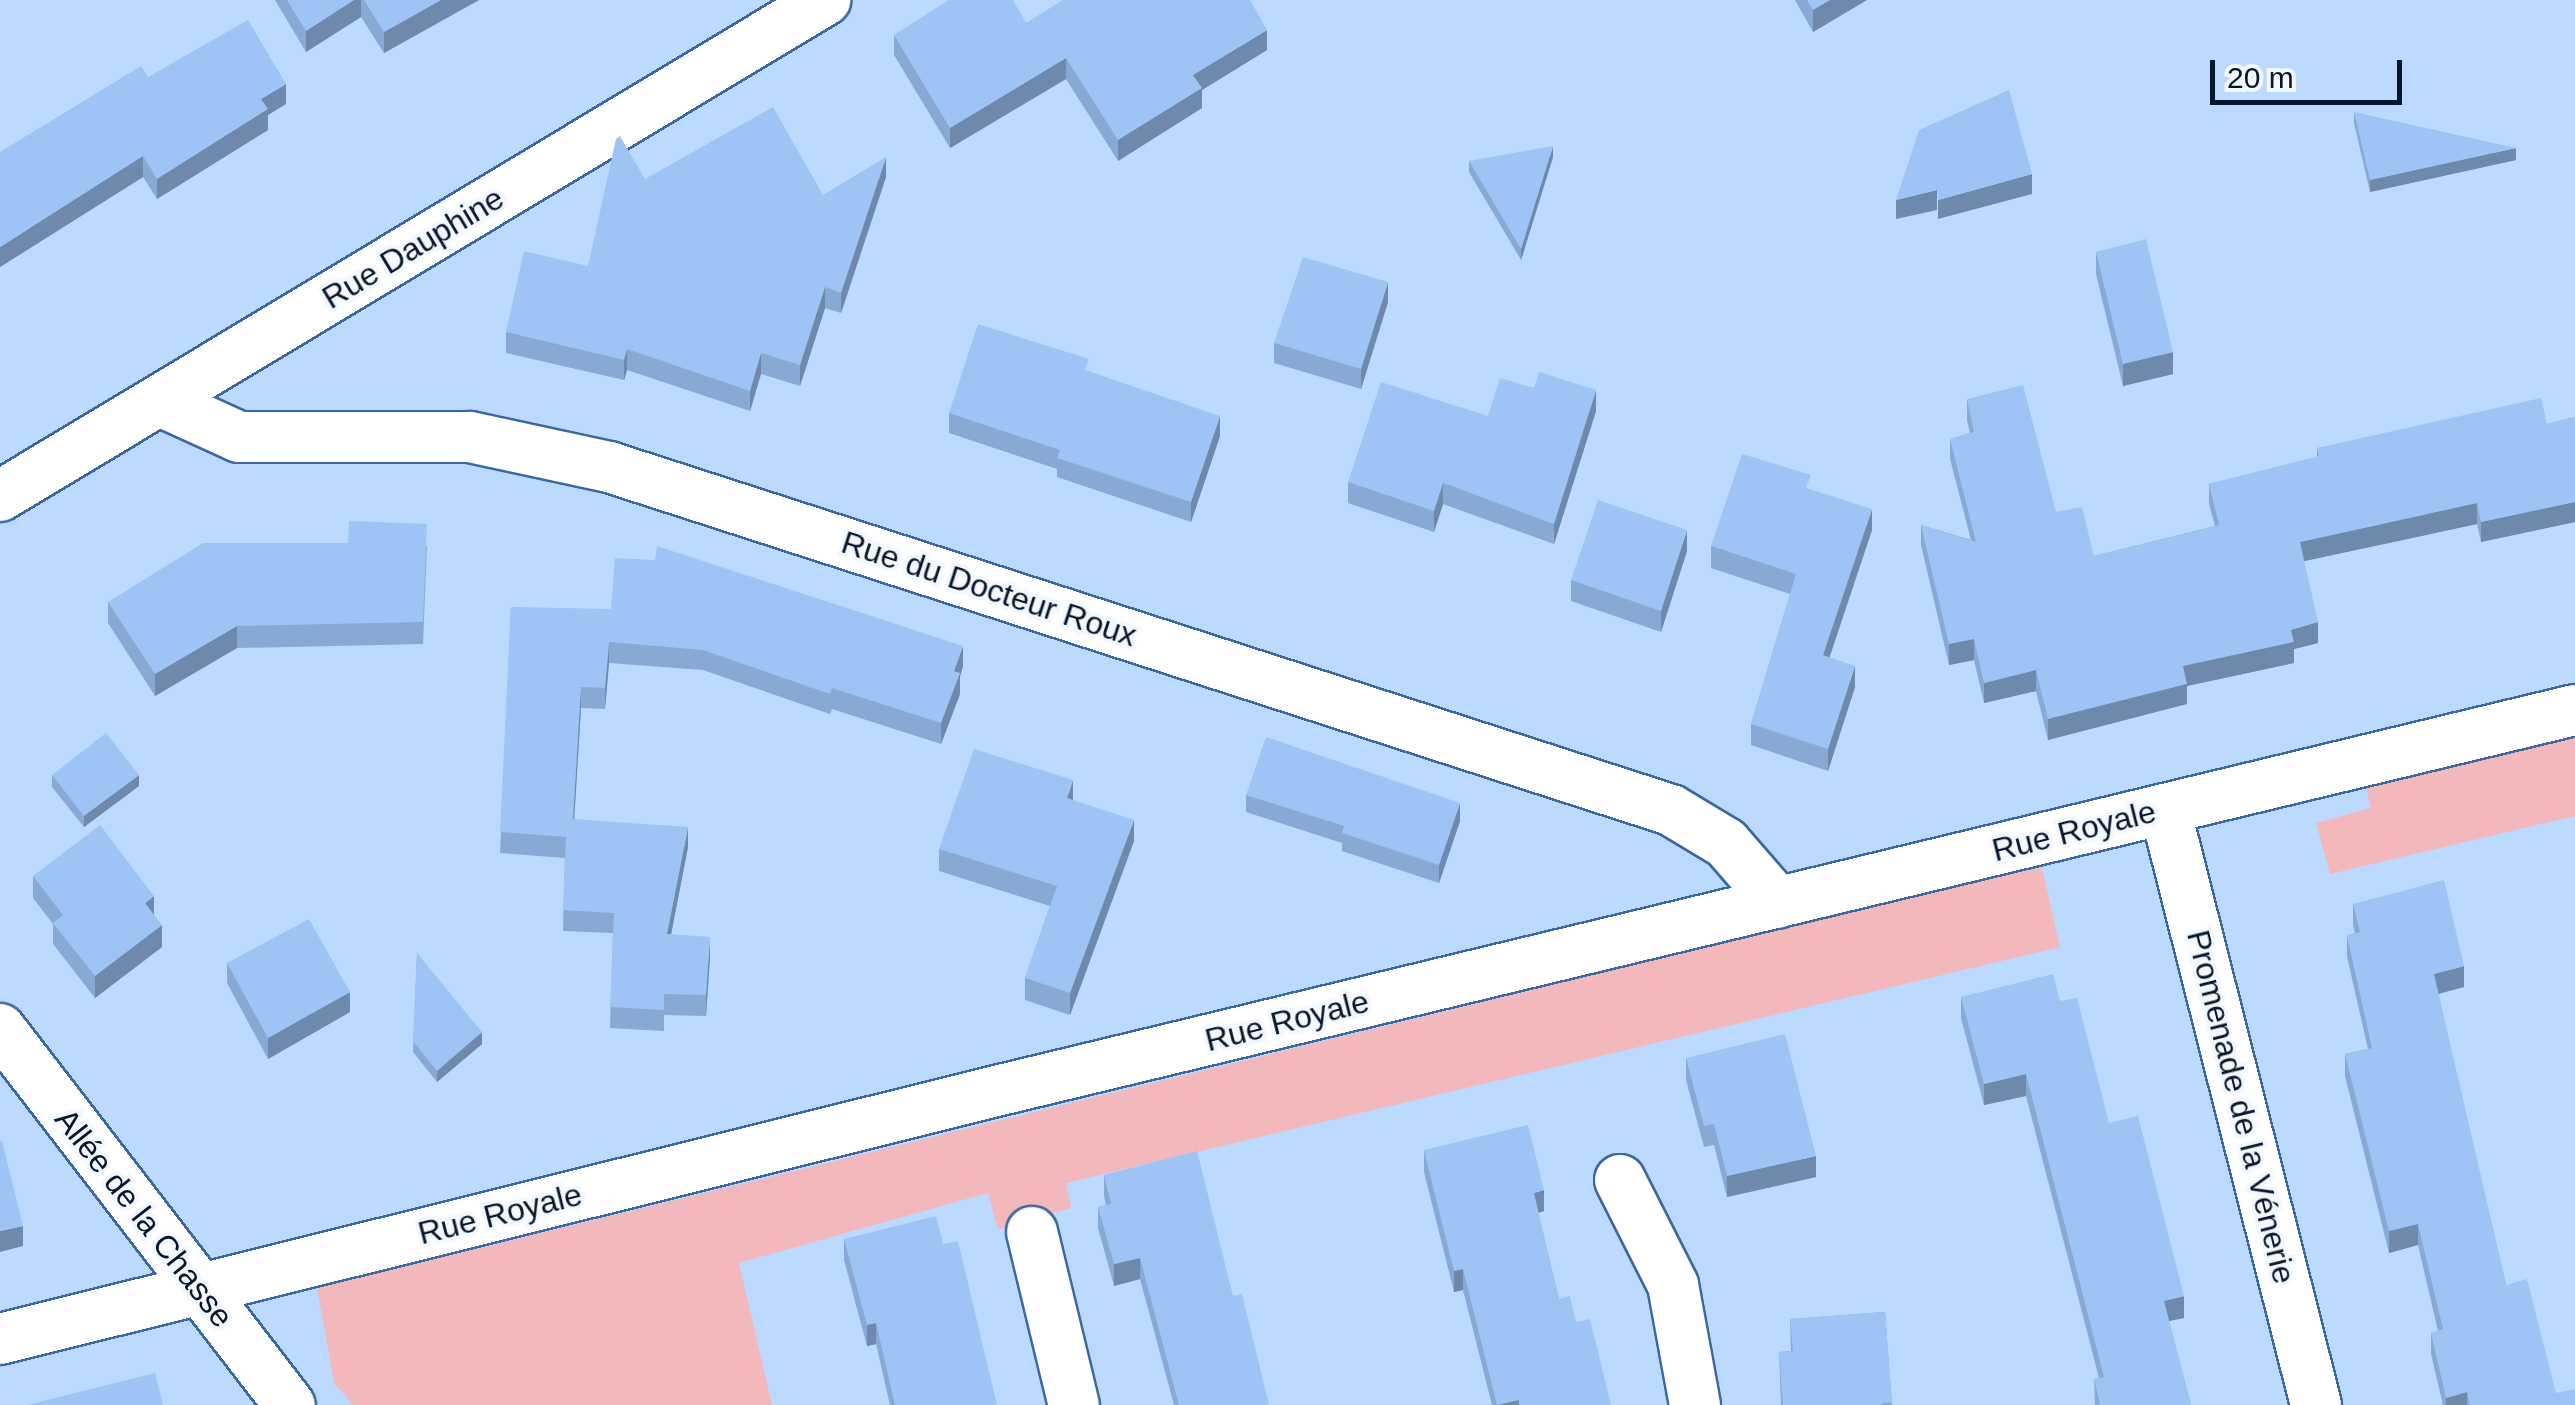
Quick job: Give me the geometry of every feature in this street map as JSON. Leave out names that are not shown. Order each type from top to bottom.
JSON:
[{"type":"street","name":"Rue Dauphine","points":[[0,496],[825,0]]},
{"type":"street","name":"Rue du Docteur Roux","points":[[160,400],[238,437],[470,437],[610,467],[1671,810],[1726,843],[1778,903]]},
{"type":"street","name":"Rue Royale","points":[[0,1338],[992,1092],[2575,710]]},
{"type":"street","name":"Promenade de la Vénerie","points":[[2166,809],[2316,1405]]},
{"type":"street","name":"Allée de la Chasse","points":[[0,1029],[290,1405]]},
{"type":"street","points":[[1620,1180],[1673,1284],[1696,1405]]},
{"type":"street","points":[[1032,1232],[1074,1405]]},
{"type":"shaded area","points":[[2575,736],[2575,816],[2330,874],[2316,823],[2371,808],[2366,787]]},
{"type":"shaded area","points":[[2042,868],[2060,947],[1066,1183],[1071,1208],[998,1230],[988,1193],[739,1263],[772,1405],[353,1405],[334,1383],[317,1288],[1724,943],[1779,919]]},
{"type":"building","points":[[287,0],[354,0],[306,31]]},
{"type":"building","points":[[364,0],[441,0],[384,32]]},
{"type":"building","points":[[949,0],[1013,0],[1026,23],[1063,0],[1250,0],[1267,30],[1193,75],[1202,88],[1118,140],[1066,58],[950,128],[894,35]]},
{"type":"building","points":[[1807,0],[1830,0],[1813,10]]},
{"type":"building","points":[[248,20],[286,84],[261,99],[268,109],[157,179],[143,156],[0,247],[0,152],[141,66],[148,77]]},
{"type":"building","points":[[2009,90],[2032,174],[1938,200],[1937,190],[1896,200],[1919,130]]},
{"type":"building","points":[[773,107],[823,195],[886,157],[841,293],[825,287],[800,365],[761,353],[750,391],[627,349],[624,360],[506,332],[524,251],[588,266],[616,139],[620,136],[645,179]]},
{"type":"building","points":[[2354,112],[2516,148],[2370,180]]},
{"type":"building","points":[[1553,146],[1521,249],[1469,161]]},
{"type":"building","points":[[2146,239],[2173,352],[2123,364],[2096,252]]},
{"type":"building","points":[[1303,257],[1388,282],[1361,369],[1274,343]]},
{"type":"building","points":[[978,324],[1089,359],[1085,370],[1220,416],[1191,502],[1057,458],[1060,450],[949,413]]},
{"type":"building","points":[[1539,372],[1596,390],[1554,524],[1443,483],[1434,511],[1348,482],[1381,382],[1488,416],[1500,378],[1534,388]]},
{"type":"building","points":[[2023,385],[2056,512],[2082,507],[2094,556],[2219,525],[2209,484],[2319,456],[2317,448],[2541,398],[2547,424],[2575,417],[2575,502],[2481,522],[2477,503],[2300,542],[2318,622],[2291,630],[2294,642],[2183,666],[2187,684],[2048,719],[2036,670],[1984,683],[1974,639],[1949,644],[1921,525],[1976,542],[1950,439],[1974,432],[1967,399]]},
{"type":"building","points":[[1742,454],[1811,475],[1806,488],[1872,509],[1823,655],[1855,666],[1828,749],[1751,724],[1796,574],[1711,546]]},
{"type":"building","points":[[1598,500],[1687,530],[1661,611],[1571,580]]},
{"type":"building","points":[[349,521],[427,524],[423,622],[237,626],[155,674],[108,602],[203,543],[348,543]]},
{"type":"building","points":[[657,546],[963,646],[954,671],[960,673],[941,723],[832,688],[830,694],[703,650],[609,642],[605,688],[581,687],[573,819],[688,827],[667,934],[710,937],[706,995],[664,994],[664,1010],[610,1007],[614,913],[563,910],[566,837],[500,832],[511,607],[611,609],[615,558],[655,560]]},
{"type":"building","points":[[106,733],[139,775],[84,816],[52,775]]},
{"type":"building","points":[[1266,737],[1460,803],[1439,865],[1342,833],[1344,826],[1246,795]]},
{"type":"building","points":[[974,749],[1073,780],[1067,798],[1134,820],[1070,993],[1025,978],[1057,886],[939,849]]},
{"type":"building","points":[[100,825],[154,896],[145,903],[162,925],[95,976],[53,923],[63,915],[33,876]]},
{"type":"building","points":[[2444,880],[2464,966],[2434,974],[2506,1285],[2527,1279],[2556,1393],[2575,1389],[2575,1405],[2470,1405],[2467,1392],[2446,1398],[2431,1333],[2443,1329],[2418,1224],[2389,1231],[2345,1054],[2372,1048],[2347,936],[2360,932],[2353,904]]},
{"type":"building","points":[[309,919],[350,992],[268,1038],[227,963]]},
{"type":"building","points":[[417,953],[482,1032],[437,1071],[413,1041]]},
{"type":"building","points":[[2053,974],[2060,1001],[2077,998],[2109,1123],[2138,1116],[2184,1296],[2164,1301],[2191,1405],[2100,1405],[2094,1379],[2104,1377],[2026,1074],[1984,1084],[1961,997]]},
{"type":"building","points":[[1785,1034],[1816,1156],[1727,1176],[1714,1124],[1704,1126],[1686,1058]]},
{"type":"building","points":[[1528,1125],[1544,1190],[1534,1193],[1559,1299],[1570,1296],[1576,1322],[1590,1319],[1611,1405],[1519,1405],[1519,1400],[1497,1405],[1463,1269],[1454,1271],[1424,1150]]},
{"type":"building","points":[[0,1142],[23,1226],[0,1231]]},
{"type":"building","points":[[1197,1151],[1233,1296],[1242,1294],[1269,1405],[1179,1405],[1140,1258],[1114,1264],[1098,1207],[1111,1204],[1104,1175]]},
{"type":"building","points":[[936,1216],[943,1244],[958,1241],[997,1405],[895,1405],[876,1323],[867,1325],[844,1239]]},
{"type":"building","points":[[1885,1312],[1892,1402],[1783,1405],[1779,1352],[1793,1351],[1790,1319]]},
{"type":"building","points":[[155,1373],[163,1405],[27,1405]]}]
